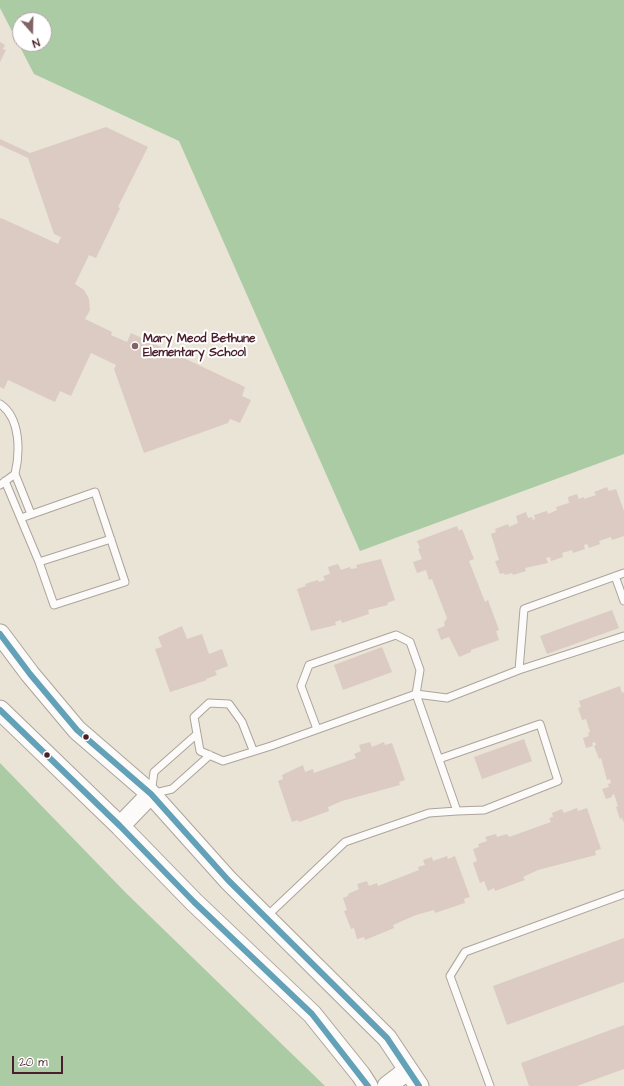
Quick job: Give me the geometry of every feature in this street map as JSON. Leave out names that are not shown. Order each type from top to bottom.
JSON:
[{"type":"main road","points":[[0,634],[30,674],[77,730],[151,794],[228,880],[387,1038],[418,1086]]},
{"type":"main road","points":[[0,710],[120,826],[194,902],[312,1014],[362,1075],[368,1086]]},
{"type":"main road","points":[[120,826],[151,794]]},
{"type":"main road","points":[[387,1086],[408,1070]]},
{"type":"lane","points":[[0,404],[4,407],[17,429],[19,458],[15,474],[31,514]]},
{"type":"lane","points":[[15,474],[3,483],[21,518],[39,562],[54,605],[126,582],[95,492],[21,518]]},
{"type":"lane","points":[[39,562],[111,539]]},
{"type":"lane","points":[[519,670],[524,609],[624,573]]},
{"type":"lane","points":[[615,576],[624,601]]},
{"type":"lane","points":[[317,729],[301,686],[309,665],[396,635],[410,642],[420,670],[416,694],[457,811]]},
{"type":"lane","points":[[253,750],[242,722],[229,704],[209,703],[194,717],[200,751],[223,761],[253,750],[271,746],[416,694],[447,698],[519,670],[624,636]]},
{"type":"lane","points":[[266,917],[345,842],[429,813],[484,810],[558,781],[540,724],[438,759]]},
{"type":"lane","points":[[197,734],[154,772],[151,794],[172,790],[210,755]]},
{"type":"lane","points":[[490,1086],[450,976],[465,952],[624,894]]},
{"type":"green space","points":[[0,0],[624,0],[624,454],[360,551],[179,141],[34,74],[23,52],[52,52],[52,12],[12,12],[12,31],[0,8]]},
{"type":"green space","points":[[0,763],[126,893],[325,1086],[0,1086]]},
{"type":"building","points":[[0,42],[5,45],[3,49],[6,50],[0,62]]},
{"type":"building","points":[[106,127],[148,147],[118,207],[120,208],[96,258],[89,255],[75,284],[84,290],[89,299],[90,310],[85,319],[112,332],[111,335],[127,342],[131,333],[245,387],[242,396],[251,400],[240,423],[230,419],[228,423],[144,453],[114,369],[116,365],[91,353],[71,396],[60,391],[55,402],[8,380],[4,389],[0,387],[0,219],[1,218],[58,244],[61,237],[54,234],[28,158],[0,145],[0,139],[30,153]]},
{"type":"building","points":[[607,487],[609,491],[616,489],[624,511],[624,536],[612,540],[611,537],[599,541],[600,544],[589,548],[587,544],[584,545],[585,549],[573,553],[572,550],[562,553],[563,557],[551,561],[550,557],[546,558],[548,563],[525,568],[526,571],[513,575],[512,573],[505,575],[504,573],[500,574],[495,561],[499,560],[491,534],[496,532],[495,529],[508,524],[509,527],[518,523],[516,516],[526,512],[528,518],[532,517],[533,520],[535,519],[534,515],[547,511],[548,514],[557,510],[556,507],[569,503],[568,497],[577,494],[579,499],[584,497],[584,499],[596,495],[594,492]]},
{"type":"building","points":[[457,526],[459,531],[462,529],[474,559],[469,561],[485,602],[488,600],[499,630],[496,631],[499,640],[471,650],[471,652],[459,657],[449,637],[441,640],[437,629],[445,626],[444,623],[447,618],[432,579],[429,580],[426,570],[417,573],[413,562],[422,559],[417,541]]},
{"type":"building","points":[[381,559],[395,600],[387,603],[388,605],[368,610],[369,614],[342,623],[341,620],[335,622],[336,625],[311,631],[297,589],[306,586],[305,584],[318,580],[319,582],[325,580],[323,576],[330,574],[328,567],[338,564],[341,570],[350,567],[351,569],[357,568],[356,565]]},
{"type":"building","points":[[612,610],[619,628],[547,654],[540,636]]},
{"type":"building","points":[[182,626],[187,639],[202,634],[209,654],[222,649],[228,666],[215,671],[217,675],[206,679],[207,680],[170,692],[155,649],[162,647],[158,637]]},
{"type":"building","points":[[382,647],[392,672],[343,690],[334,665]]},
{"type":"building","points":[[620,686],[622,693],[624,692],[624,823],[622,818],[620,819],[614,794],[612,797],[606,799],[602,789],[609,787],[608,784],[611,783],[610,779],[607,780],[601,758],[599,759],[594,746],[596,745],[595,742],[592,743],[593,746],[586,748],[583,738],[589,736],[588,733],[590,732],[586,719],[582,720],[578,708],[581,707],[579,701]]},
{"type":"building","points":[[524,739],[532,761],[482,779],[474,757]]},
{"type":"building","points":[[370,742],[372,747],[384,742],[385,745],[392,743],[405,780],[399,782],[400,785],[342,801],[328,807],[329,811],[299,822],[298,820],[292,822],[278,781],[283,779],[282,775],[303,765],[305,772],[313,769],[314,773],[356,758],[354,754],[361,751],[359,745]]},
{"type":"building","points":[[577,808],[578,811],[587,808],[601,849],[595,851],[596,855],[538,870],[523,877],[525,880],[495,891],[494,888],[488,891],[484,881],[480,883],[473,863],[477,861],[473,849],[479,847],[478,844],[487,841],[485,837],[496,834],[497,837],[507,834],[509,837],[551,822],[549,818],[553,817],[552,813],[562,809],[564,813]]},
{"type":"building","points":[[447,856],[448,859],[455,856],[470,897],[464,899],[465,903],[435,913],[434,910],[416,915],[393,925],[394,928],[365,940],[364,937],[357,939],[354,928],[351,929],[344,911],[347,910],[343,898],[359,889],[357,884],[367,881],[369,886],[377,883],[378,886],[419,870],[418,867],[425,865],[423,860],[432,857],[433,861]]},
{"type":"building","points":[[624,938],[624,982],[507,1025],[493,986]]},
{"type":"building","points":[[624,1025],[624,1069],[577,1086],[529,1086],[521,1063]]},
{"type":"transit line","points":[[0,634],[30,674],[77,730],[151,794],[228,880],[387,1038],[419,1086]]},
{"type":"transit line","points":[[0,710],[120,826],[194,902],[312,1014],[368,1086]]},
{"type":"place","name":"Mary Meod Bethune Elementary School","points":[[135,346]]}]
